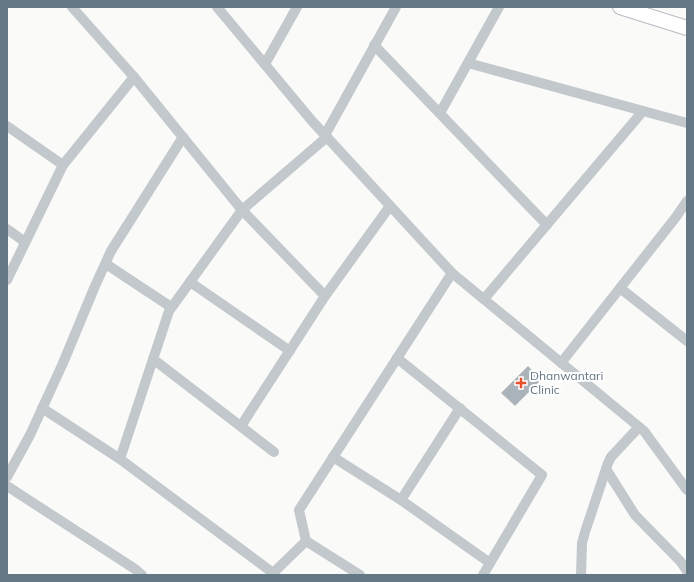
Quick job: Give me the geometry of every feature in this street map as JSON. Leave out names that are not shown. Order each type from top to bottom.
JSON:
[{"type":"street","points":[[72,7],[134,77],[242,210],[325,296]]},
{"type":"street","points":[[218,7],[326,136],[452,273],[644,431],[687,490]]},
{"type":"street","points":[[265,64],[297,7]]},
{"type":"street","points":[[120,459],[171,307],[242,210],[326,136],[374,45],[396,7]]},
{"type":"street","points":[[440,113],[499,7]]},
{"type":"street","points":[[626,8],[687,28]]},
{"type":"street","points":[[374,45],[547,225]]},
{"type":"street","points":[[468,63],[687,123]]},
{"type":"street","points":[[7,280],[63,165],[134,77]]},
{"type":"street","points":[[484,299],[643,111]]},
{"type":"street","points":[[7,126],[63,165]]},
{"type":"street","points":[[7,477],[30,434],[63,364],[95,286],[106,264],[125,229],[183,137]]},
{"type":"street","points":[[241,426],[325,296],[390,206]]},
{"type":"street","points":[[561,363],[685,208]]},
{"type":"street","points":[[7,229],[25,242]]},
{"type":"street","points":[[106,264],[171,307]]},
{"type":"street","points":[[360,575],[306,541],[299,510],[452,273]]},
{"type":"street","points":[[190,282],[290,351]]},
{"type":"street","points":[[620,288],[687,341]]},
{"type":"street","points":[[397,358],[542,476],[483,575]]},
{"type":"street","points":[[153,359],[274,452]]},
{"type":"street","points":[[42,408],[120,459],[272,574],[306,541]]},
{"type":"street","points":[[401,500],[460,408]]},
{"type":"street","points":[[580,575],[582,543],[611,457],[639,427]]},
{"type":"street","points":[[333,457],[401,500],[490,563]]},
{"type":"street","points":[[606,470],[636,515],[683,571]]},
{"type":"street","points":[[7,486],[142,575]]},
{"type":"building","points":[[528,366],[541,380],[515,406],[501,393]]},
{"type":"place","name":"Dhanwantari Clinic","points":[[521,383]]}]
